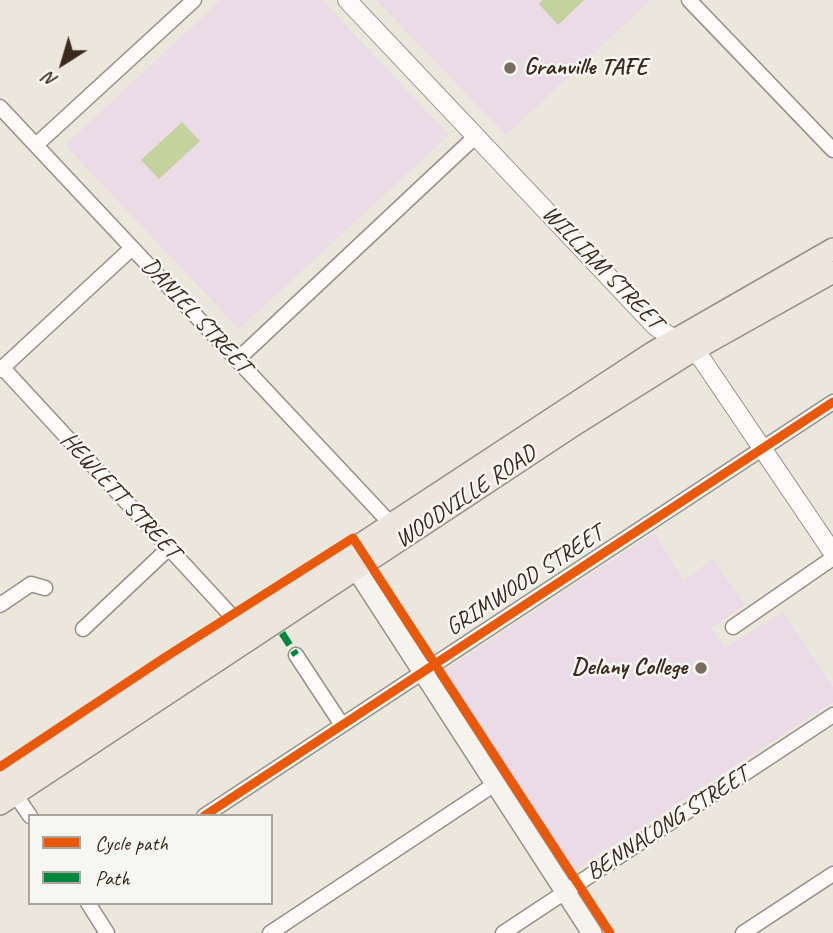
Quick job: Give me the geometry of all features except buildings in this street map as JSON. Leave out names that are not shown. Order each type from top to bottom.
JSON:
[{"type":"main road","name":"WOODVILLE ROAD","points":[[5,793],[239,624],[352,562],[392,525],[833,249]]},
{"type":"main road","name":"WOODVILLE ROAD","points":[[5,793],[352,562],[577,423],[683,345],[833,272]]},
{"type":"main road","points":[[352,562],[592,933]]},
{"type":"street","points":[[36,145],[194,0]]},
{"type":"street","name":"WILLIAM STREET","points":[[347,0],[655,326],[701,358],[833,556]]},
{"type":"street","points":[[689,0],[833,150]]},
{"type":"street","name":"DANIEL STREET","points":[[0,107],[392,525]]},
{"type":"street","points":[[237,360],[476,136]]},
{"type":"street","points":[[1,369],[132,248]]},
{"type":"street","name":"HEWLETT STREET","points":[[1,369],[239,624]]},
{"type":"street","name":"GRIMWOOD STREET","points":[[207,814],[833,402]]},
{"type":"street","points":[[83,629],[169,548]]},
{"type":"street","points":[[733,627],[833,556]]},
{"type":"street","points":[[0,605],[31,584],[45,588]]},
{"type":"street","points":[[296,655],[342,725]]},
{"type":"street","name":"BENNALONG STREET","points":[[503,933],[833,715]]},
{"type":"street","points":[[270,933],[495,783]]},
{"type":"street","points":[[5,793],[28,814]]},
{"type":"street","points":[[743,933],[833,874]]},
{"type":"street","points":[[89,905],[107,933]]},
{"type":"shaded area","points":[[221,0],[322,0],[449,135],[239,329],[65,145]]},
{"type":"shaded area","name":"Granville TAFE","points":[[376,0],[651,0],[506,135]]},
{"type":"shaded area","points":[[654,533],[684,580],[713,559],[745,605],[711,628],[724,648],[783,612],[833,687],[833,702],[575,870],[443,671]]},
{"type":"green space","points":[[542,0],[584,0],[558,25],[539,4]]},
{"type":"green space","points":[[182,122],[200,141],[159,179],[141,160]]},
{"type":"marked path","points":[[282,633],[296,655]]},
{"type":"cycle path","points":[[207,814],[833,402]]},
{"type":"cycle path","points":[[0,767],[164,658],[353,538],[610,933]]},
{"type":"place","name":"Granville TAFE","points":[[510,68]]},
{"type":"place","name":"Delany College","points":[[701,668]]}]
